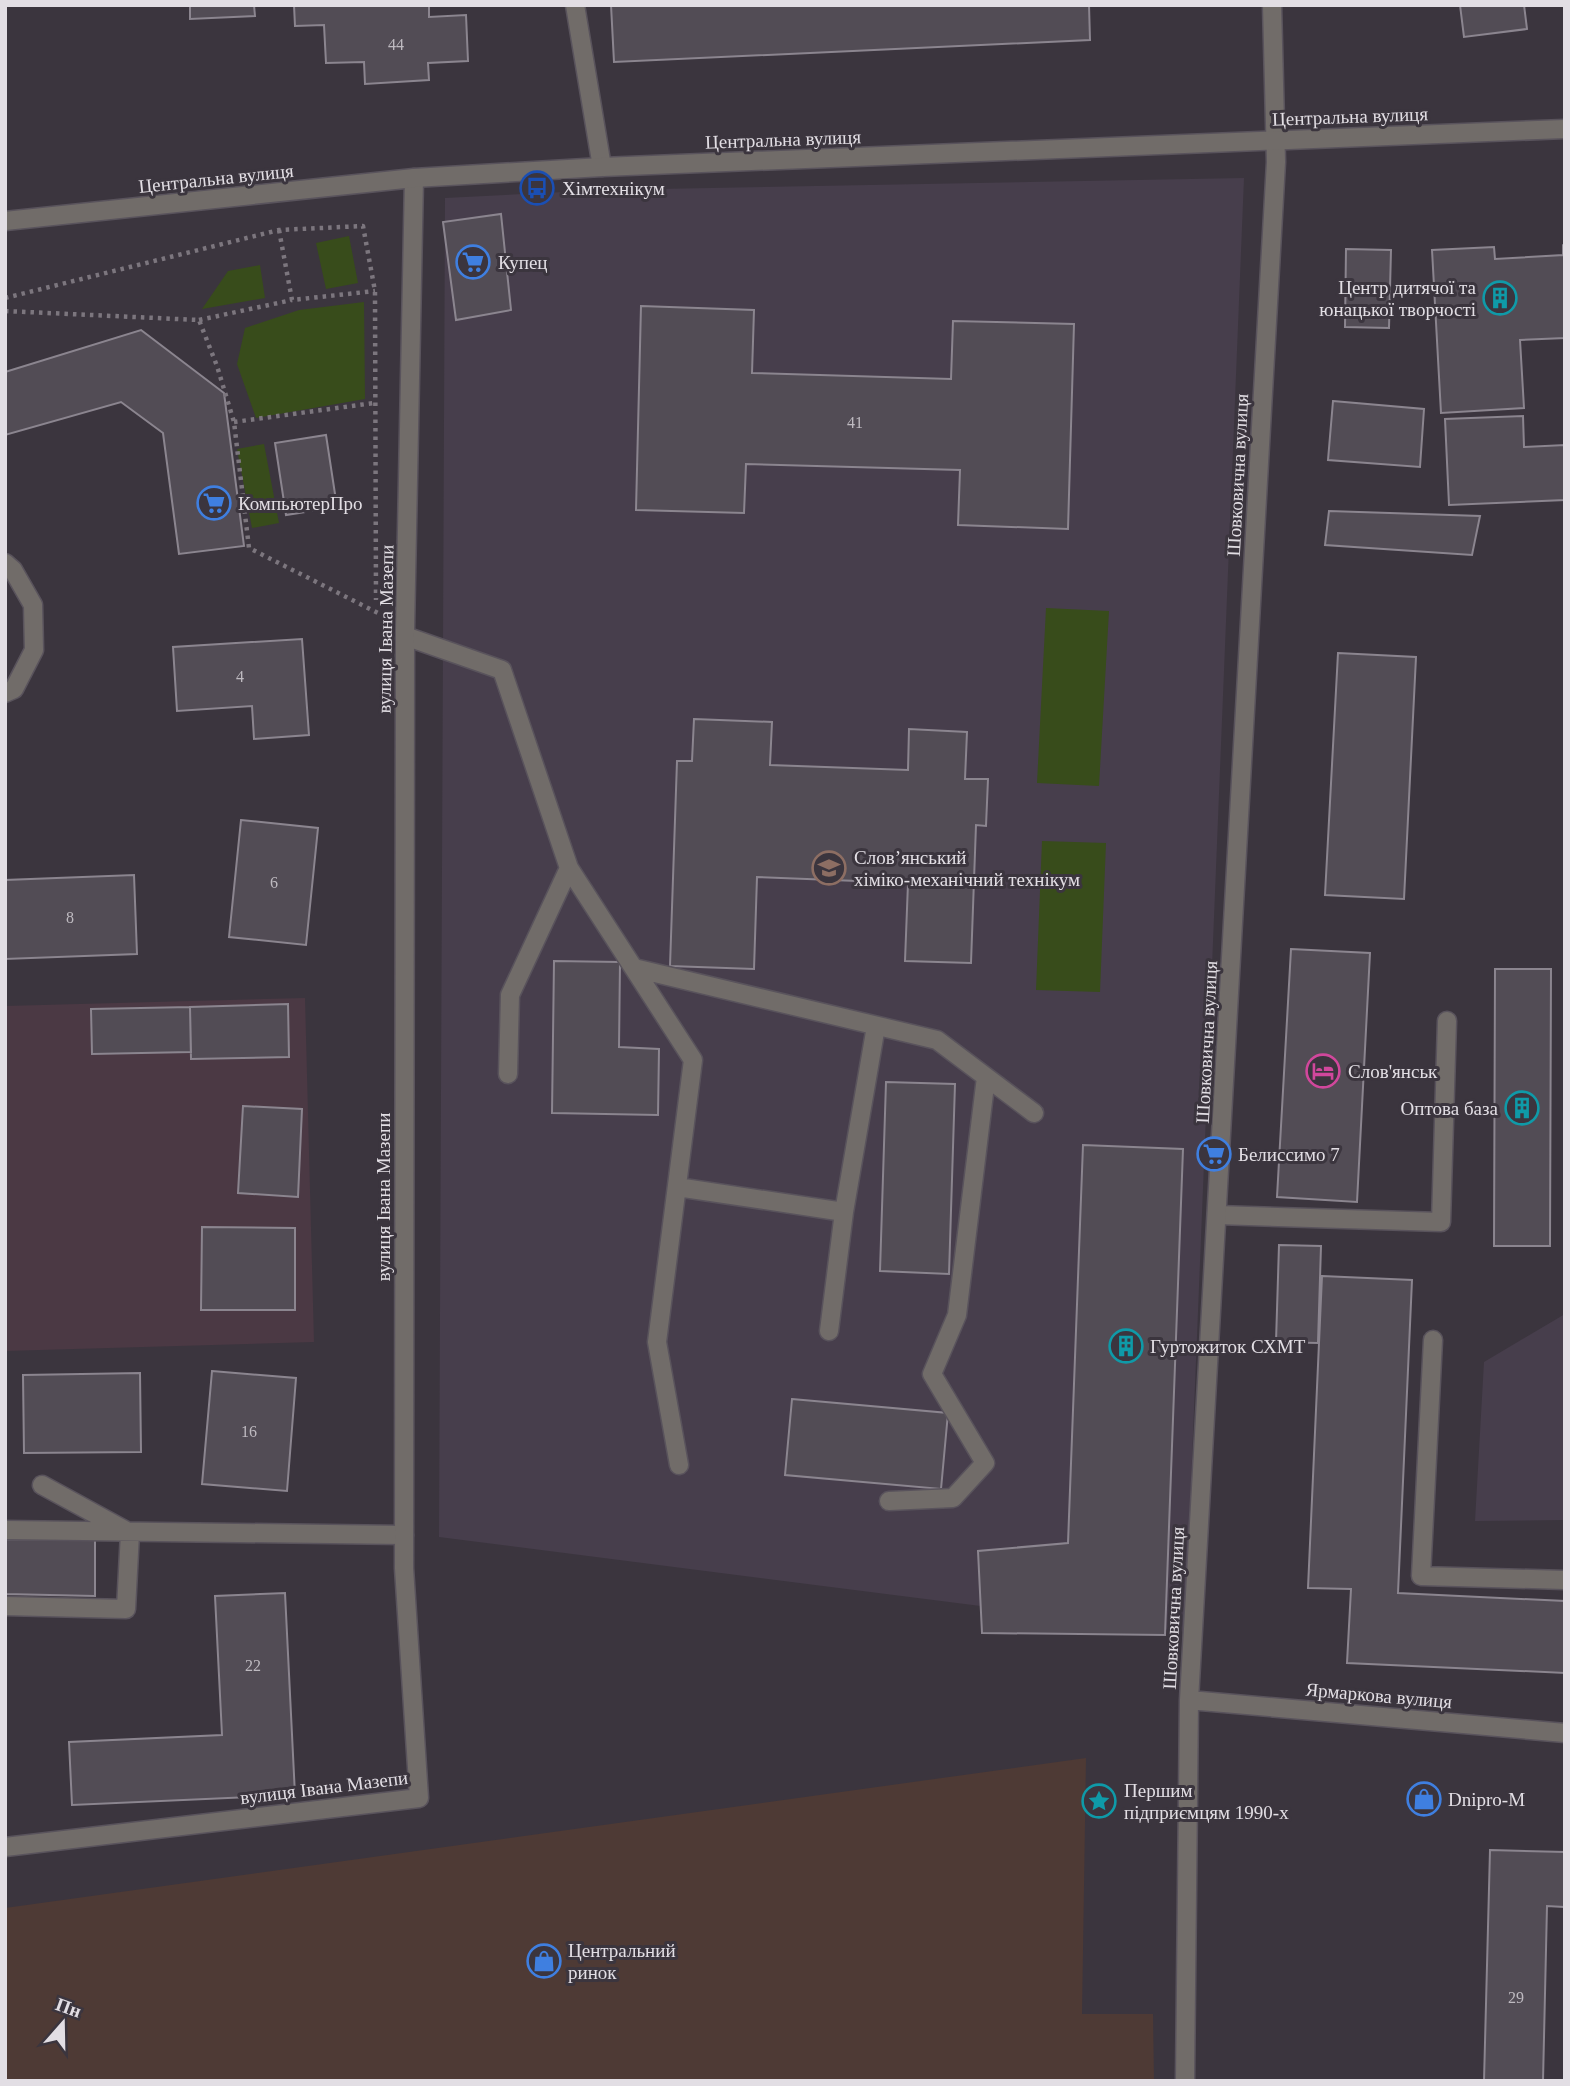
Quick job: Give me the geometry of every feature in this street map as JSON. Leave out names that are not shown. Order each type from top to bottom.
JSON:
[{"type":"street","points":[[575,5],[602,167]]},
{"type":"street","name":"Шовковична вулиця","points":[[1185,2081],[1189,1700],[1276,140],[1272,5]]},
{"type":"street","name":"Центральна вулиця","points":[[5,221],[414,178],[602,167],[1565,129]]},
{"type":"street","name":"вулиця Івана Мазепи","points":[[5,1847],[419,1798],[404,1568],[405,633],[414,178]]},
{"type":"street","points":[[5,563],[13,570],[33,605],[34,650],[14,689],[5,693]]},
{"type":"street","points":[[405,633],[502,670],[569,868],[693,1060],[657,1342],[679,1465]]},
{"type":"street","points":[[508,1074],[510,995],[569,868]]},
{"type":"street","points":[[634,968],[937,1040],[1034,1113]]},
{"type":"street","points":[[1217,1215],[1441,1222],[1447,1021]]},
{"type":"street","points":[[829,1331],[844,1212],[876,1026]]},
{"type":"street","points":[[889,1502],[953,1497],[985,1463],[932,1374],[957,1315],[986,1077]]},
{"type":"street","points":[[677,1186],[844,1212]]},
{"type":"street","points":[[1433,1340],[1421,1576],[1565,1580]]},
{"type":"street","points":[[42,1485],[130,1533]]},
{"type":"street","points":[[5,1530],[404,1535]]},
{"type":"street","points":[[5,1606],[125,1609],[130,1533]]},
{"type":"street","name":"Ярмаркова вулиця","points":[[1189,1700],[1565,1732]]},
{"type":"path","points":[[5,298],[279,230],[362,226],[375,291],[376,611]]},
{"type":"path","points":[[279,230],[292,300]]},
{"type":"path","points":[[5,311],[199,320],[292,300],[375,291]]},
{"type":"path","points":[[199,320],[234,422],[249,548],[376,611],[405,633]]},
{"type":"path","points":[[234,422],[374,403]]},
{"type":"shaded area","name":"Слов’янський хіміко-механічний технікум","points":[[1244,178],[1185,1632],[439,1537],[445,198],[604,190]]},
{"type":"shaded area","points":[[305,998],[314,1342],[5,1351],[5,1006]]},
{"type":"shaded area","points":[[1565,1314],[1565,1520],[1475,1521],[1484,1362]]},
{"type":"shaded area","name":"Центральний ринок","points":[[1086,1758],[1082,2014],[1153,2014],[1154,2081],[5,2081],[5,1908]]},
{"type":"green space","points":[[349,236],[358,283],[326,289],[316,243]]},
{"type":"green space","points":[[260,265],[265,298],[202,309],[228,271]]},
{"type":"green space","points":[[364,302],[365,399],[256,418],[237,364],[245,328],[299,310]]},
{"type":"green space","points":[[264,444],[279,523],[252,528],[237,449]]},
{"type":"green space","points":[[1046,608],[1109,611],[1099,786],[1037,783]]},
{"type":"green space","points":[[1042,841],[1106,843],[1100,992],[1036,990]]},
{"type":"building","points":[[190,5],[254,5],[255,16],[190,19]]},
{"type":"building","points":[[294,5],[429,5],[429,17],[466,15],[468,61],[428,63],[429,80],[365,84],[364,62],[326,63],[324,25],[295,26]]},
{"type":"building","points":[[611,5],[1089,5],[1090,40],[614,62]]},
{"type":"building","points":[[1460,5],[1524,5],[1527,29],[1464,37]]},
{"type":"building","points":[[501,214],[511,310],[456,320],[443,222]]},
{"type":"building","name":"Центр дитячої та юнацької творчості","points":[[1565,244],[1565,338],[1520,340],[1524,408],[1441,413],[1432,250],[1494,247],[1495,259],[1563,255]]},
{"type":"building","points":[[1346,249],[1391,250],[1389,328],[1345,327]]},
{"type":"building","points":[[641,306],[754,310],[752,373],[951,379],[953,321],[1074,324],[1068,529],[958,525],[960,470],[746,464],[744,513],[636,510]]},
{"type":"building","points":[[141,330],[224,393],[244,546],[179,554],[163,433],[121,402],[5,435],[5,372]]},
{"type":"building","points":[[1333,401],[1424,409],[1420,467],[1328,460]]},
{"type":"building","points":[[1523,416],[1524,447],[1565,445],[1565,500],[1449,505],[1445,419]]},
{"type":"building","points":[[326,435],[337,507],[286,515],[275,443]]},
{"type":"building","points":[[1329,511],[1480,516],[1472,555],[1325,545]]},
{"type":"building","points":[[302,639],[309,735],[254,739],[252,706],[177,711],[173,647]]},
{"type":"building","points":[[1338,653],[1416,657],[1404,899],[1325,895]]},
{"type":"building","points":[[694,719],[772,722],[770,765],[908,770],[909,729],[967,732],[965,779],[988,779],[986,826],[976,825],[971,963],[905,961],[908,883],[757,877],[754,969],[670,966],[677,761],[692,761]]},
{"type":"building","points":[[241,820],[318,828],[306,945],[229,937]]},
{"type":"building","points":[[134,875],[137,954],[5,959],[5,880]]},
{"type":"building","points":[[1291,949],[1370,953],[1357,1202],[1277,1197]]},
{"type":"building","points":[[554,961],[620,962],[619,1047],[659,1049],[658,1115],[552,1113]]},
{"type":"building","name":"Оптова база","points":[[1495,969],[1551,969],[1550,1246],[1494,1246]]},
{"type":"building","points":[[288,1004],[289,1057],[191,1059],[190,1007]]},
{"type":"building","points":[[190,1007],[191,1052],[92,1054],[91,1009]]},
{"type":"building","points":[[886,1082],[955,1084],[949,1274],[880,1271]]},
{"type":"building","points":[[243,1106],[302,1109],[298,1197],[238,1193]]},
{"type":"building","name":"Гуртожиток СХМТ","points":[[1083,1145],[1183,1149],[1165,1635],[982,1633],[978,1551],[1068,1543]]},
{"type":"building","points":[[202,1227],[295,1228],[295,1310],[201,1310]]},
{"type":"building","points":[[1279,1245],[1321,1246],[1318,1343],[1276,1342]]},
{"type":"building","points":[[1322,1276],[1412,1280],[1398,1593],[1565,1601],[1565,1673],[1347,1663],[1351,1589],[1308,1588]]},
{"type":"building","points":[[212,1371],[296,1378],[287,1491],[202,1484]]},
{"type":"building","points":[[140,1373],[141,1452],[24,1453],[23,1375]]},
{"type":"building","points":[[792,1399],[948,1413],[941,1489],[785,1475]]},
{"type":"building","points":[[5,1539],[95,1540],[95,1596],[5,1594]]},
{"type":"building","points":[[285,1593],[295,1795],[72,1805],[69,1742],[222,1735],[215,1596]]},
{"type":"building","points":[[1490,1850],[1565,1852],[1565,1912],[1564,1907],[1547,1906],[1543,2081],[1484,2081]]},
{"type":"place","name":"Хімтехнікум","points":[[537,188]]},
{"type":"place","name":"Купец","points":[[473,262]]},
{"type":"place","name":"Центр дитячої та юнацької творчості","points":[[1500,298]]},
{"type":"place","name":"КомпьютерПро","points":[[214,503]]},
{"type":"place","name":"Слов’янський хіміко-механічний технікум","points":[[829,868]]},
{"type":"place","name":"Слов'янськ","points":[[1323,1071]]},
{"type":"place","name":"Оптова база","points":[[1522,1108]]},
{"type":"place","name":"Белиссимо 7","points":[[1214,1154]]},
{"type":"place","name":"Гуртожиток СХМТ","points":[[1126,1346]]},
{"type":"place","name":"Dnipro-M","points":[[1424,1799]]},
{"type":"place","name":"Першим підприємцям 1990-х","points":[[1099,1801]]},
{"type":"place","name":"Центральний ринок","points":[[544,1961]]}]
